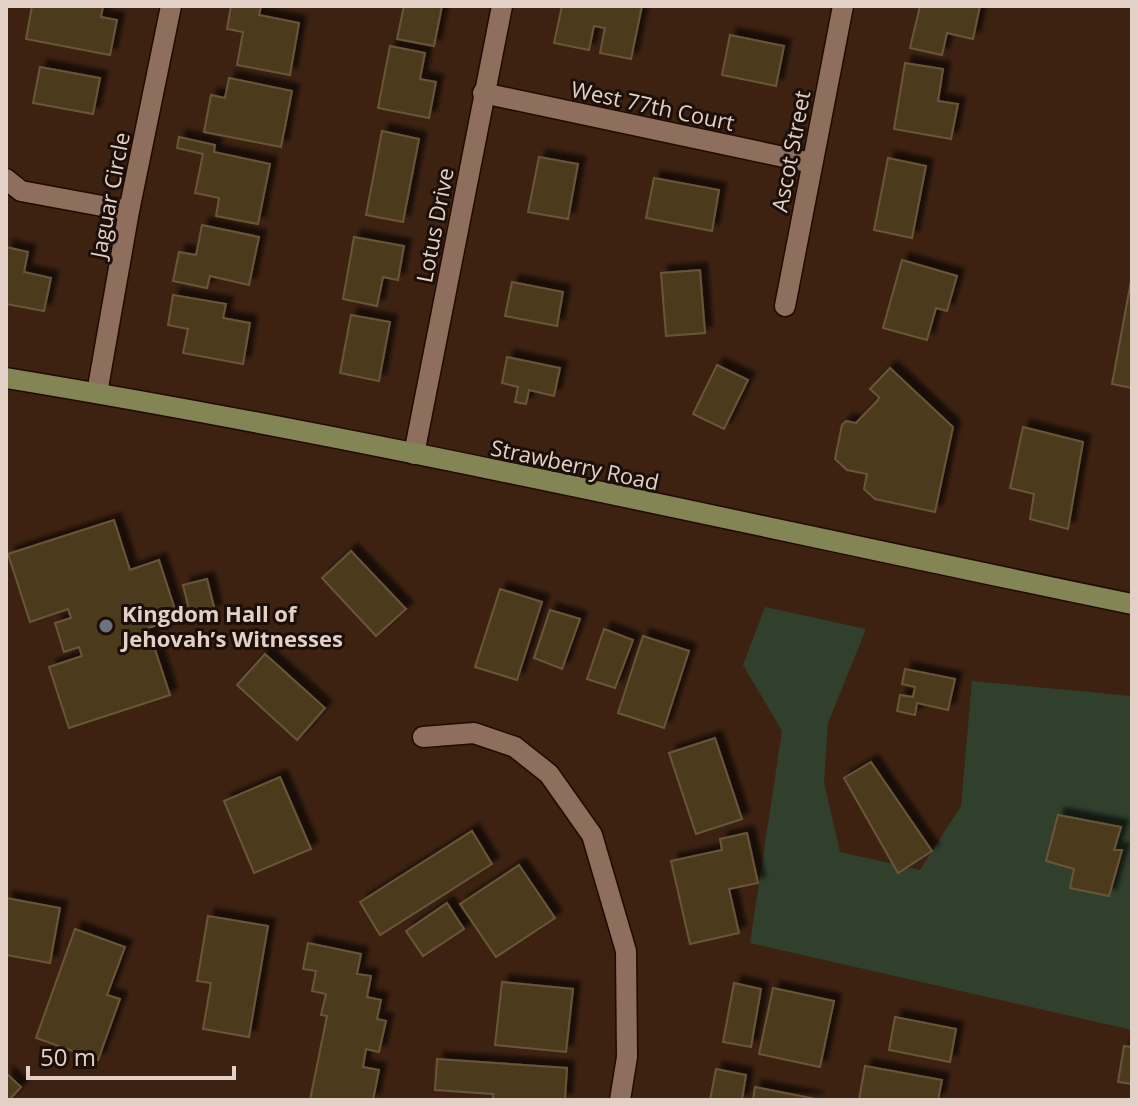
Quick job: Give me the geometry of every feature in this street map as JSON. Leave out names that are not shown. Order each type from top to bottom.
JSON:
[{"type":"street","name":"Jaguar Circle","points":[[97,393],[129,211],[171,6]]},
{"type":"street","name":"Lotus Drive","points":[[414,454],[502,6]]},
{"type":"street","name":"Ascot Street","points":[[785,306],[843,6]]},
{"type":"street","name":"West 77th Court","points":[[483,93],[812,163]]},
{"type":"street","points":[[6,179],[21,191],[129,211]]},
{"type":"street","name":"Strawberry Road","points":[[6,378],[414,454],[1132,604]]},
{"type":"street","points":[[423,737],[474,733],[515,747],[549,774],[592,835],[626,951],[627,1057],[620,1100]]},
{"type":"green space","points":[[765,607],[866,629],[828,723],[824,782],[840,852],[920,870],[961,806],[972,681],[1132,696],[1132,1030],[750,943],[782,731],[743,665]]},
{"type":"building","points":[[32,6],[103,6],[101,17],[117,20],[110,55],[26,39]]},
{"type":"building","points":[[231,6],[261,6],[259,15],[299,23],[290,75],[237,65],[243,32],[227,29]]},
{"type":"building","points":[[404,6],[442,6],[434,46],[397,39]]},
{"type":"building","points":[[562,6],[642,6],[631,59],[600,53],[605,28],[594,26],[589,50],[554,43]]},
{"type":"building","points":[[920,6],[980,6],[973,39],[947,33],[942,55],[910,48]]},
{"type":"building","points":[[730,35],[784,46],[776,86],[722,75]]},
{"type":"building","points":[[390,46],[425,53],[420,79],[436,82],[429,118],[378,108]]},
{"type":"building","points":[[905,63],[943,69],[938,101],[958,104],[951,139],[894,129]]},
{"type":"building","points":[[40,67],[100,78],[93,114],[33,103]]},
{"type":"building","points":[[229,78],[292,91],[281,147],[204,132],[211,95],[225,98]]},
{"type":"building","points":[[382,131],[419,139],[403,222],[366,215]]},
{"type":"building","points":[[179,137],[215,145],[214,152],[270,164],[258,224],[216,216],[219,198],[195,193],[203,154],[177,148]]},
{"type":"building","points":[[539,157],[578,164],[568,219],[528,212]]},
{"type":"building","points":[[888,158],[926,166],[912,238],[874,230]]},
{"type":"building","points":[[654,178],[719,190],[712,231],[646,218]]},
{"type":"building","points":[[202,225],[259,237],[249,285],[210,276],[207,288],[173,281],[179,252],[196,255]]},
{"type":"building","points":[[354,237],[404,246],[398,280],[383,277],[377,306],[343,299]]},
{"type":"building","points":[[6,247],[28,252],[24,272],[51,278],[44,311],[6,304]]},
{"type":"building","points":[[902,260],[957,276],[947,311],[936,308],[927,340],[883,328]]},
{"type":"building","points":[[700,270],[705,333],[666,336],[661,273]]},
{"type":"building","points":[[1132,281],[1132,388],[1112,384]]},
{"type":"building","points":[[512,282],[563,292],[557,326],[505,316]]},
{"type":"building","points":[[173,295],[226,304],[223,318],[250,323],[243,364],[183,353],[188,329],[168,325]]},
{"type":"building","points":[[351,315],[390,322],[379,381],[340,373]]},
{"type":"building","points":[[507,357],[560,368],[554,396],[529,390],[526,404],[515,402],[518,387],[502,383]]},
{"type":"building","points":[[717,365],[748,380],[724,429],[693,414]]},
{"type":"building","points":[[890,368],[953,427],[935,512],[875,499],[864,489],[867,474],[847,470],[835,459],[842,425],[846,421],[856,423],[878,400],[879,397],[870,389]]},
{"type":"building","points":[[1023,427],[1083,442],[1068,529],[1030,519],[1034,494],[1010,488]]},
{"type":"building","name":"Kingdom Hall of Jehovah’s Witnesses","points":[[114,520],[130,570],[159,560],[178,619],[148,628],[170,695],[69,728],[49,667],[82,656],[79,647],[64,652],[55,623],[71,618],[68,609],[30,622],[8,554]]},
{"type":"building","points":[[351,551],[406,609],[376,636],[322,578]]},
{"type":"building","points":[[207,579],[215,611],[191,617],[183,585]]},
{"type":"building","points":[[500,589],[542,602],[517,680],[475,667]]},
{"type":"building","points":[[550,610],[580,619],[562,669],[534,658]]},
{"type":"building","points":[[604,629],[633,640],[615,688],[587,679]]},
{"type":"building","points":[[643,636],[689,651],[664,728],[618,713]]},
{"type":"building","points":[[265,654],[325,708],[297,740],[237,685]]},
{"type":"building","points":[[905,669],[955,679],[948,710],[917,703],[915,715],[897,711],[900,695],[913,697],[915,687],[902,684]]},
{"type":"building","points":[[715,738],[742,819],[696,834],[669,753]]},
{"type":"building","points":[[871,762],[932,851],[898,873],[844,778]]},
{"type":"building","points":[[280,777],[311,849],[254,873],[224,801]]},
{"type":"building","points":[[1058,815],[1121,827],[1114,850],[1122,850],[1109,896],[1070,888],[1074,869],[1046,861]]},
{"type":"building","points":[[472,831],[492,864],[380,935],[360,902]]},
{"type":"building","points":[[747,833],[758,883],[729,889],[739,933],[690,944],[671,861],[722,850],[720,839]]},
{"type":"building","points":[[519,865],[555,918],[496,957],[460,904]]},
{"type":"building","points":[[6,898],[60,908],[50,963],[6,955]]},
{"type":"building","points":[[447,903],[464,929],[423,956],[406,931]]},
{"type":"building","points":[[208,916],[268,926],[249,1037],[203,1029],[211,983],[197,981]]},
{"type":"building","points":[[75,929],[125,947],[107,995],[120,999],[98,1060],[36,1038]]},
{"type":"building","points":[[308,943],[361,954],[357,974],[371,976],[367,997],[381,1000],[377,1019],[386,1021],[379,1052],[366,1049],[363,1067],[379,1070],[373,1100],[310,1100],[327,1016],[321,1015],[326,994],[312,991],[316,971],[303,969]]},
{"type":"building","points":[[502,982],[573,989],[566,1052],[495,1045]]},
{"type":"building","points":[[734,983],[761,989],[751,1047],[723,1042]]},
{"type":"building","points":[[773,988],[834,1001],[820,1067],[759,1054]]},
{"type":"building","points":[[895,1017],[956,1029],[950,1062],[889,1050]]},
{"type":"building","points":[[1124,1046],[1132,1047],[1132,1084],[1118,1082]]},
{"type":"building","points":[[437,1059],[567,1068],[565,1100],[493,1100],[493,1094],[435,1090]]},
{"type":"building","points":[[865,1066],[942,1080],[938,1100],[859,1100]]},
{"type":"building","points":[[716,1069],[746,1075],[742,1100],[710,1100]]},
{"type":"building","points":[[6,1073],[21,1087],[9,1100],[6,1100]]},
{"type":"building","points":[[755,1087],[816,1099],[816,1100],[753,1100]]},
{"type":"place","name":"Kingdom Hall of Jehovah’s Witnesses","points":[[106,626]]}]
